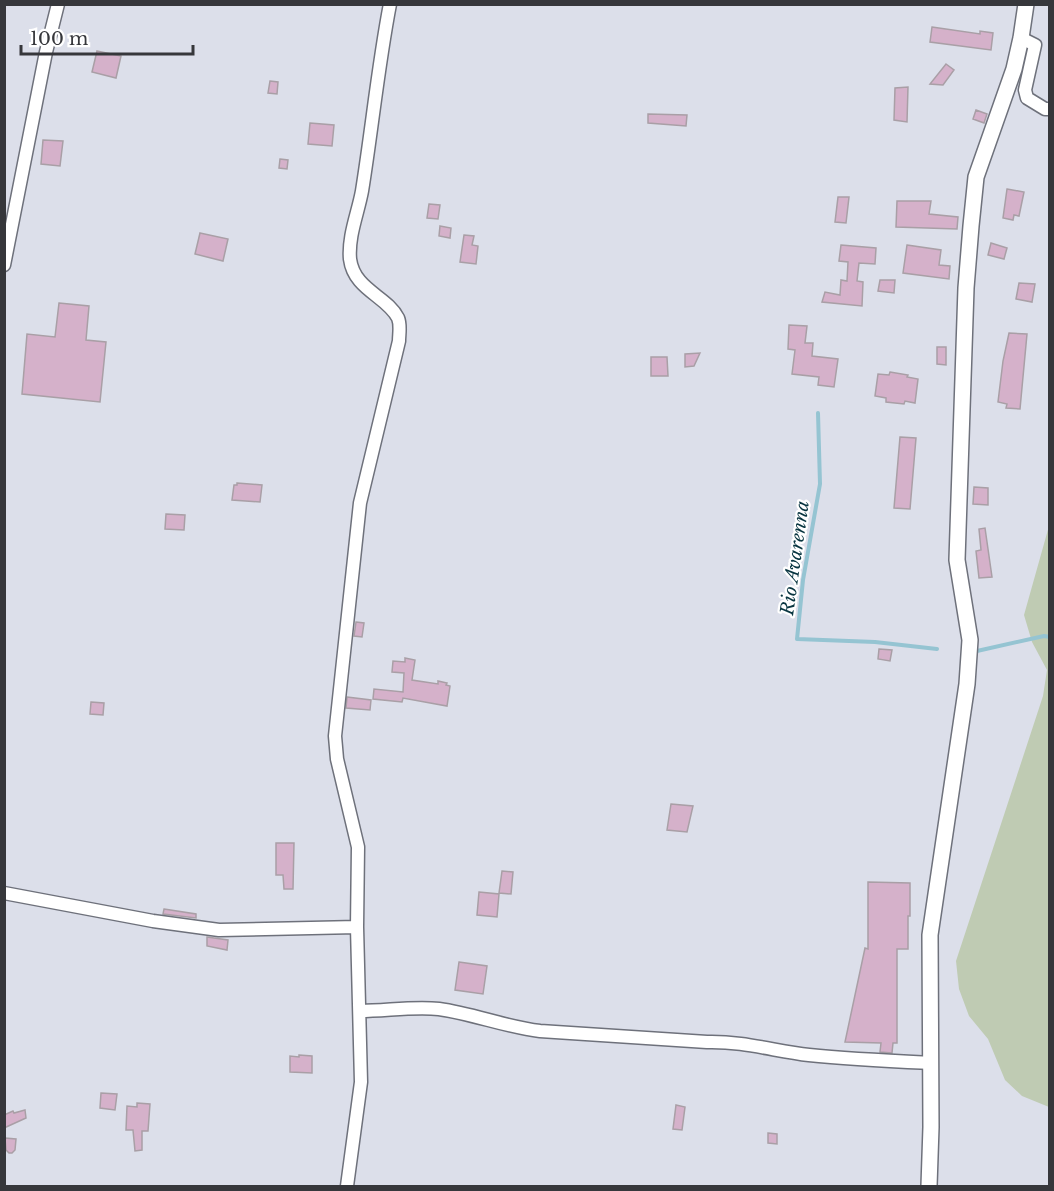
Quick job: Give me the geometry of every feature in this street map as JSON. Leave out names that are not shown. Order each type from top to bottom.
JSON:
[{"type":"main road","points":[[929,1186],[930,935],[967,684],[970,640],[957,560],[966,288],[971,226],[976,177],[1014,69],[1022,38],[1026,4]]},
{"type":"street","points":[[4,265],[46,52],[58,4]]},
{"type":"street","points":[[347,1186],[361,1082],[357,927],[358,847],[337,759],[335,736],[360,503],[399,341],[400,325],[398,318],[360,281],[352,268],[350,257],[390,4]]},
{"type":"street","points":[[1022,38],[1035,45],[1025,90],[1027,98],[1045,109],[1050,109]]},
{"type":"street","points":[[4,893],[211,930],[357,927]]},
{"type":"street","points":[[360,1011],[438,1009],[520,1029],[732,1041],[809,1055],[930,1063]]},
{"type":"green space","points":[[1049,526],[1049,1107],[1022,1096],[1005,1080],[988,1039],[969,1016],[959,989],[956,961],[1043,696],[1047,670],[1032,642],[1024,615]]},
{"type":"building","points":[[932,27],[980,34],[980,31],[993,33],[991,50],[930,42]]},
{"type":"building","points":[[97,51],[121,56],[116,78],[92,72]]},
{"type":"building","points":[[946,64],[954,70],[943,85],[930,84]]},
{"type":"building","points":[[270,81],[278,82],[277,94],[268,93]]},
{"type":"building","points":[[908,87],[907,122],[894,120],[895,88]]},
{"type":"building","points":[[976,110],[987,114],[984,123],[973,119]]},
{"type":"building","points":[[648,114],[687,115],[686,126],[648,123]]},
{"type":"building","points":[[310,123],[334,125],[332,146],[308,144]]},
{"type":"building","points":[[43,140],[63,141],[60,166],[41,164]]},
{"type":"building","points":[[280,159],[288,160],[287,169],[279,168]]},
{"type":"building","points":[[1007,189],[1024,192],[1019,216],[1014,215],[1013,220],[1003,218]]},
{"type":"building","points":[[838,197],[849,197],[846,223],[835,222]]},
{"type":"building","points":[[897,201],[931,201],[929,214],[958,217],[957,229],[896,227]]},
{"type":"building","points":[[429,204],[440,205],[438,219],[427,218]]},
{"type":"building","points":[[440,226],[451,228],[450,238],[439,236]]},
{"type":"building","points":[[200,233],[228,239],[223,261],[195,254]]},
{"type":"building","points":[[464,235],[474,236],[472,245],[478,246],[476,264],[460,262]]},
{"type":"building","points":[[991,243],[1007,248],[1004,259],[988,255]]},
{"type":"building","points":[[841,245],[876,248],[875,264],[859,263],[857,281],[863,282],[862,306],[822,302],[825,292],[840,295],[841,280],[847,281],[848,262],[839,261]]},
{"type":"building","points":[[907,245],[941,250],[939,265],[950,266],[949,279],[903,273]]},
{"type":"building","points":[[880,280],[895,280],[894,293],[878,291]]},
{"type":"building","points":[[1019,283],[1035,284],[1032,302],[1016,299]]},
{"type":"building","points":[[59,303],[89,306],[86,340],[106,342],[100,402],[22,394],[27,334],[55,337]]},
{"type":"building","points":[[789,325],[807,326],[805,343],[813,343],[812,356],[838,359],[834,387],[818,385],[819,377],[792,374],[795,350],[788,349]]},
{"type":"building","points":[[1009,333],[1027,334],[1020,409],[1006,408],[1007,404],[998,402]]},
{"type":"building","points":[[937,347],[946,347],[946,365],[937,364]]},
{"type":"building","points":[[700,353],[694,366],[685,367],[685,354]]},
{"type":"building","points":[[651,357],[667,357],[668,376],[651,376]]},
{"type":"building","points":[[890,372],[918,379],[915,403],[886,402],[886,398],[875,396],[878,374],[889,375]]},
{"type":"building","points":[[900,437],[916,438],[910,509],[894,508]]},
{"type":"building","points":[[237,483],[262,485],[260,502],[232,500],[234,485]]},
{"type":"building","points":[[974,487],[988,488],[988,505],[973,504]]},
{"type":"building","points":[[166,514],[185,515],[184,530],[165,529]]},
{"type":"building","points":[[985,528],[992,577],[979,578],[976,551],[981,550],[979,529]]},
{"type":"building","points":[[356,622],[364,623],[362,637],[354,636]]},
{"type":"building","points":[[879,649],[892,650],[890,661],[878,659]]},
{"type":"building","points":[[405,658],[415,660],[412,680],[438,684],[438,681],[450,686],[447,706],[403,698],[402,702],[373,699],[374,689],[403,692],[404,673],[392,672],[393,661],[405,662]]},
{"type":"building","points":[[347,697],[371,700],[370,710],[346,708]]},
{"type":"building","points":[[91,702],[104,703],[103,715],[90,714]]},
{"type":"building","points":[[671,804],[693,806],[687,832],[667,830]]},
{"type":"building","points":[[276,843],[294,843],[293,889],[284,889],[283,875],[276,875]]},
{"type":"building","points":[[502,871],[513,872],[511,894],[499,893]]},
{"type":"building","points":[[868,882],[910,883],[908,949],[897,949],[897,1043],[893,1043],[892,1053],[880,1052],[881,1043],[845,1042],[865,948],[868,949]]},
{"type":"building","points":[[479,892],[499,894],[497,917],[477,915]]},
{"type":"building","points":[[164,909],[196,914],[196,918],[163,914]]},
{"type":"building","points":[[207,937],[228,940],[227,950],[207,946]]},
{"type":"building","points":[[459,962],[487,966],[483,994],[455,990]]},
{"type":"building","points":[[299,1055],[312,1056],[312,1073],[290,1072],[290,1056],[299,1057]]},
{"type":"building","points":[[101,1093],[117,1094],[115,1110],[100,1108]]},
{"type":"building","points":[[137,1103],[150,1104],[148,1131],[142,1131],[142,1150],[135,1151],[133,1130],[126,1130],[127,1106],[137,1107]]},
{"type":"building","points":[[676,1105],[685,1107],[682,1130],[673,1129]]},
{"type":"building","points":[[25,1110],[26,1118],[4,1128],[4,1115],[13,1111],[14,1113]]},
{"type":"building","points":[[768,1133],[777,1134],[777,1144],[768,1143]]},
{"type":"building","points":[[5,1138],[16,1139],[15,1150],[12,1153],[6,1150]]},
{"type":"waterway","name":"Rio Avarenna","points":[[818,413],[820,484],[803,580],[797,639],[875,642],[937,649]]},
{"type":"waterway","points":[[977,651],[1044,636],[1050,637]]}]
